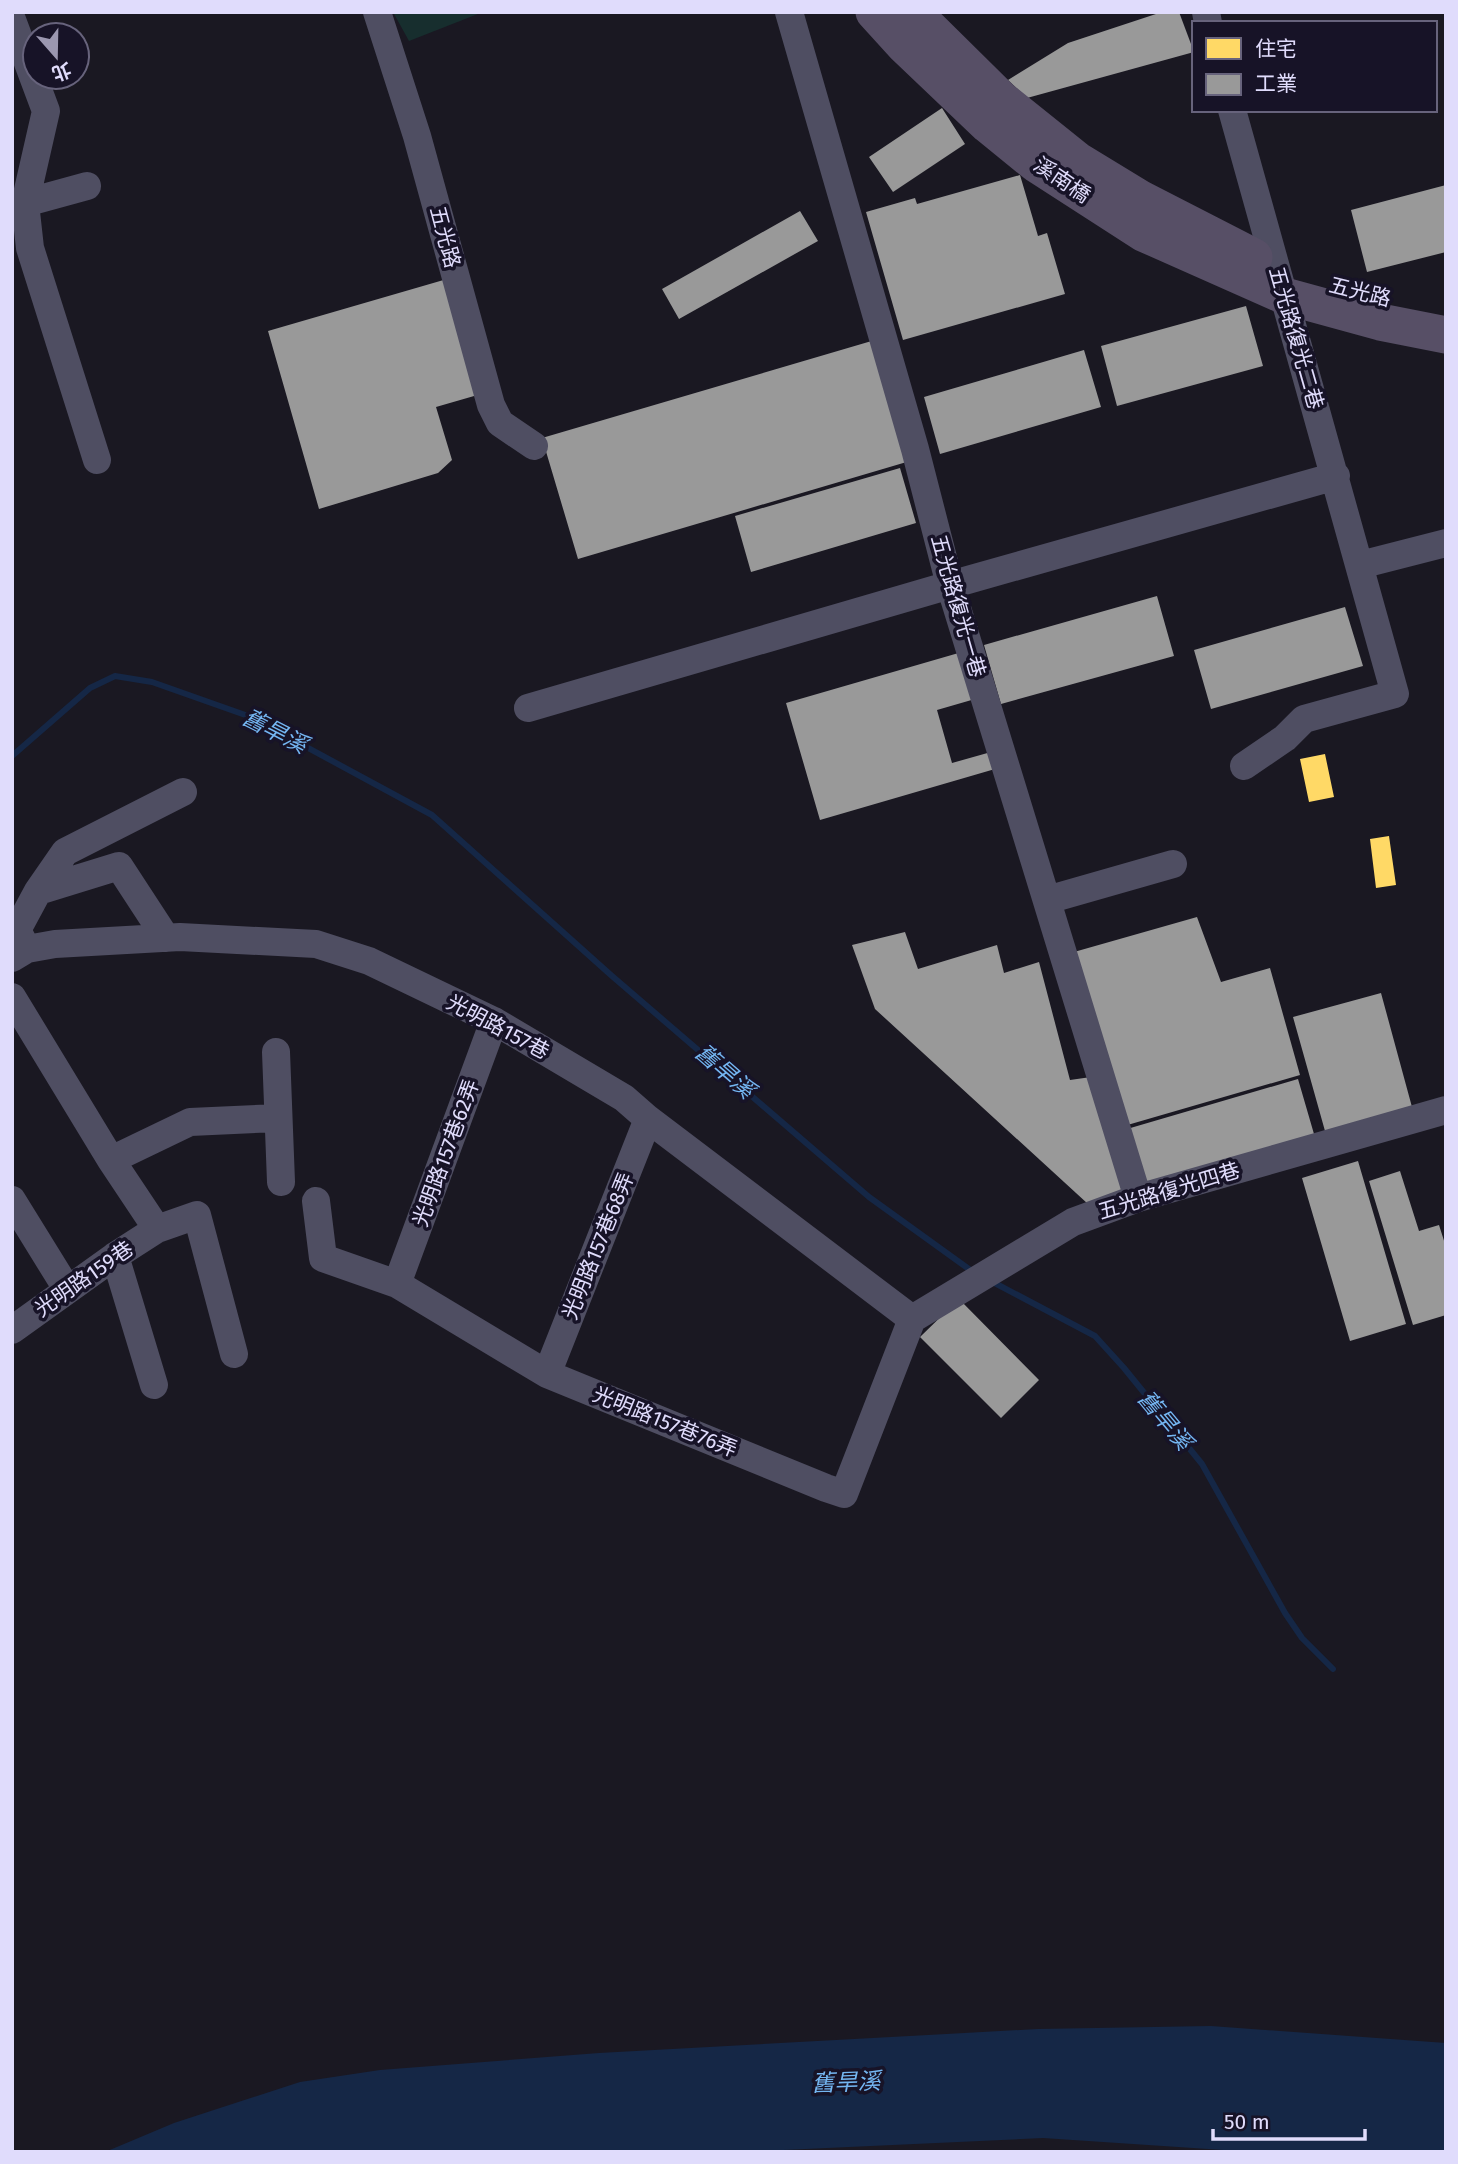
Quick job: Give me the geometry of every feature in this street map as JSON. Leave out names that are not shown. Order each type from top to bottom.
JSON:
[{"type":"main road","name":"溪南橋","points":[[874,12],[904,45],[988,125],[1036,164],[1143,233],[1280,282]]},
{"type":"main road","name":"溪南橋","points":[[914,12],[1001,99],[1077,160],[1280,282]]},
{"type":"main road","name":"五光路","points":[[1280,282],[1324,284],[1446,313]]},
{"type":"main road","name":"五光路","points":[[1280,282],[1380,322],[1446,335]]},
{"type":"street","name":"五光路","points":[[377,12],[417,136],[491,405],[500,423],[534,446]]},
{"type":"street","name":"五光路復光一巷","points":[[789,12],[911,436],[950,584],[1138,1198]]},
{"type":"street","points":[[12,20],[46,111],[25,203],[30,248],[97,460]]},
{"type":"street","name":"五光路復光二巷","points":[[1233,112],[1395,694],[1304,719],[1285,738],[1244,766]]},
{"type":"street","points":[[25,203],[87,187]]},
{"type":"street","points":[[528,708],[950,584],[1336,476]]},
{"type":"street","points":[[1360,565],[1446,542]]},
{"type":"street","points":[[20,953],[17,930],[38,891],[65,852],[183,792]]},
{"type":"street","points":[[1047,900],[1173,864]]},
{"type":"street","points":[[38,891],[119,866],[166,938]]},
{"type":"street","name":"光明路157巷","points":[[20,953],[55,944],[166,938],[316,944],[369,961],[494,1021],[624,1098],[912,1319]]},
{"type":"street","points":[[12,997],[111,1160],[157,1229]]},
{"type":"street","name":"光明路157巷62弄","points":[[397,1284],[494,1021]]},
{"type":"street","points":[[276,1052],[281,1182]]},
{"type":"street","name":"五光路復光四巷","points":[[912,1319],[1073,1222],[1138,1198],[1446,1110]]},
{"type":"street","points":[[111,1160],[190,1122],[278,1118]]},
{"type":"street","name":"光明路157巷68弄","points":[[547,1374],[648,1119]]},
{"type":"street","points":[[12,1200],[67,1289]]},
{"type":"street","name":"光明路157巷76弄","points":[[316,1201],[323,1258],[397,1284],[547,1374],[813,1483],[844,1493],[912,1319]]},
{"type":"street","name":"光明路159巷","points":[[12,1330],[67,1289],[157,1229],[197,1215],[234,1354]]},
{"type":"street","points":[[116,1256],[154,1385]]},
{"type":"green space","points":[[393,12],[483,12],[409,41]]},
{"type":"water","name":"舊旱溪","points":[[1211,2026],[1446,2043],[1446,2152],[1253,2152],[1043,2138],[738,2152],[105,2152],[174,2123],[300,2082],[380,2070],[599,2053],[1038,2029]]},
{"type":"building: 住宅","points":[[1325,754],[1334,797],[1309,802],[1300,759]]},
{"type":"building: 住宅","points":[[1389,836],[1396,885],[1376,888],[1370,839]]},
{"type":"building: 工業","points":[[1162,12],[1179,12],[1192,53],[1027,98],[1008,80],[1068,43]]},
{"type":"building: 工業","points":[[942,108],[965,144],[893,192],[869,157]]},
{"type":"building: 工業","points":[[1020,175],[1038,236],[1047,233],[1065,294],[903,340],[866,212],[915,198],[917,204]]},
{"type":"building: 工業","points":[[1446,185],[1446,252],[1367,272],[1351,210]]},
{"type":"building: 工業","points":[[800,211],[818,241],[679,319],[662,289]]},
{"type":"building: 工業","points":[[447,279],[481,394],[436,407],[452,460],[438,473],[319,509],[268,331]]},
{"type":"building: 工業","points":[[1246,306],[1263,366],[1117,406],[1101,346]]},
{"type":"building: 工業","points":[[875,340],[910,461],[578,559],[542,438]]},
{"type":"building: 工業","points":[[1084,350],[1101,407],[940,454],[924,397]]},
{"type":"building: 工業","points":[[900,468],[916,523],[751,572],[735,516]]},
{"type":"building: 工業","points":[[1157,596],[1174,656],[1001,704],[984,645]]},
{"type":"building: 工業","points":[[1345,607],[1363,666],[1211,709],[1194,650]]},
{"type":"building: 工業","points":[[962,652],[975,699],[937,710],[952,763],[991,752],[995,769],[820,820],[786,703]]},
{"type":"building: 工業","points":[[1197,917],[1221,982],[1270,968],[1300,1075],[1124,1126],[1074,952]]},
{"type":"building: 工業","points":[[905,932],[918,969],[997,945],[1004,973],[1039,962],[1070,1080],[1091,1077],[1122,1192],[1088,1204],[875,1009],[852,945]]},
{"type":"building: 工業","points":[[1381,993],[1412,1107],[1325,1131],[1293,1017]]},
{"type":"building: 工業","points":[[1298,1079],[1314,1134],[1143,1184],[1127,1129]]},
{"type":"building: 工業","points":[[1358,1161],[1406,1324],[1350,1341],[1302,1178]]},
{"type":"building: 工業","points":[[1400,1171],[1419,1231],[1439,1225],[1446,1247],[1446,1315],[1413,1325],[1369,1181]]},
{"type":"building: 工業","points":[[959,1299],[1039,1380],[1001,1418],[920,1337]]},
{"type":"waterway","name":"舊旱溪","points":[[12,756],[90,688],[115,676],[152,682],[251,717],[432,815],[612,976],[869,1197],[973,1272]]},
{"type":"waterway","name":"舊旱溪","points":[[989,1280],[1095,1336],[1124,1368],[1202,1464],[1285,1613],[1302,1638],[1333,1669]]}]
